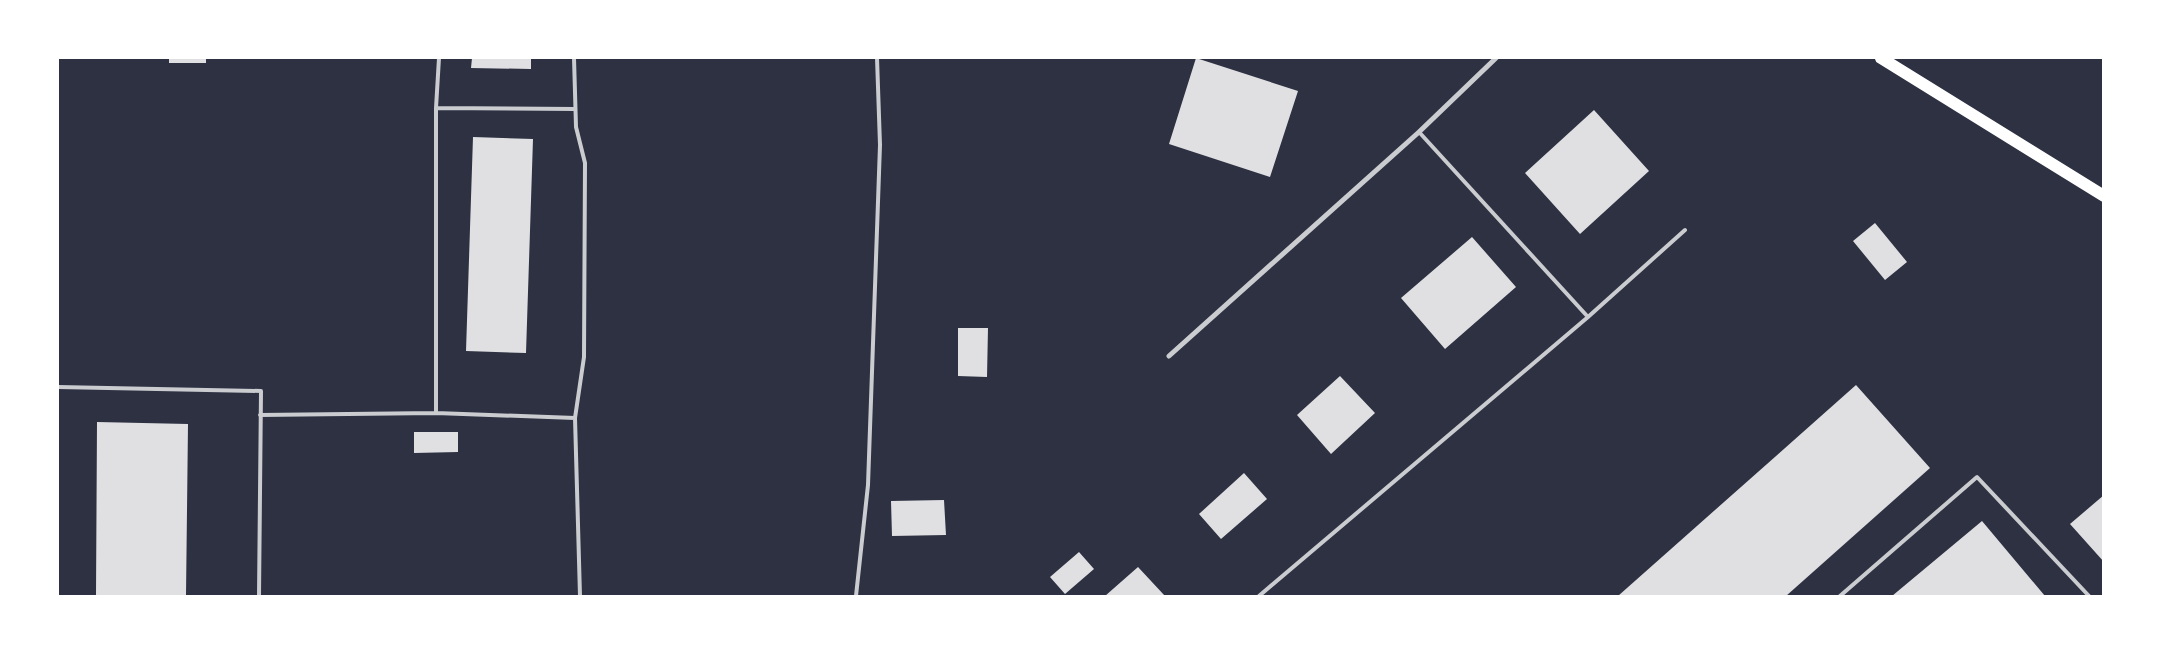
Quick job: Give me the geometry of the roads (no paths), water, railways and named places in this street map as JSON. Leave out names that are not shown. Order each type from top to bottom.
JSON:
[{"type":"main road","points":[[1881,58],[2104,196]]},
{"type":"street","points":[[1169,356],[1419,132],[1496,58]]},
{"type":"lane","points":[[436,413],[436,108],[439,58]]},
{"type":"lane","points":[[574,58],[576,127],[585,163],[584,357],[575,418],[580,596]]},
{"type":"lane","points":[[856,596],[868,485],[880,146],[877,58]]},
{"type":"lane","points":[[436,108],[575,109]]},
{"type":"lane","points":[[1419,132],[1588,318]]},
{"type":"lane","points":[[1259,596],[1588,318],[1685,230]]},
{"type":"lane","points":[[58,387],[261,391],[259,596]]},
{"type":"lane","points":[[260,415],[436,413],[575,418]]},
{"type":"lane","points":[[1840,596],[1977,477],[2089,596]]}]
